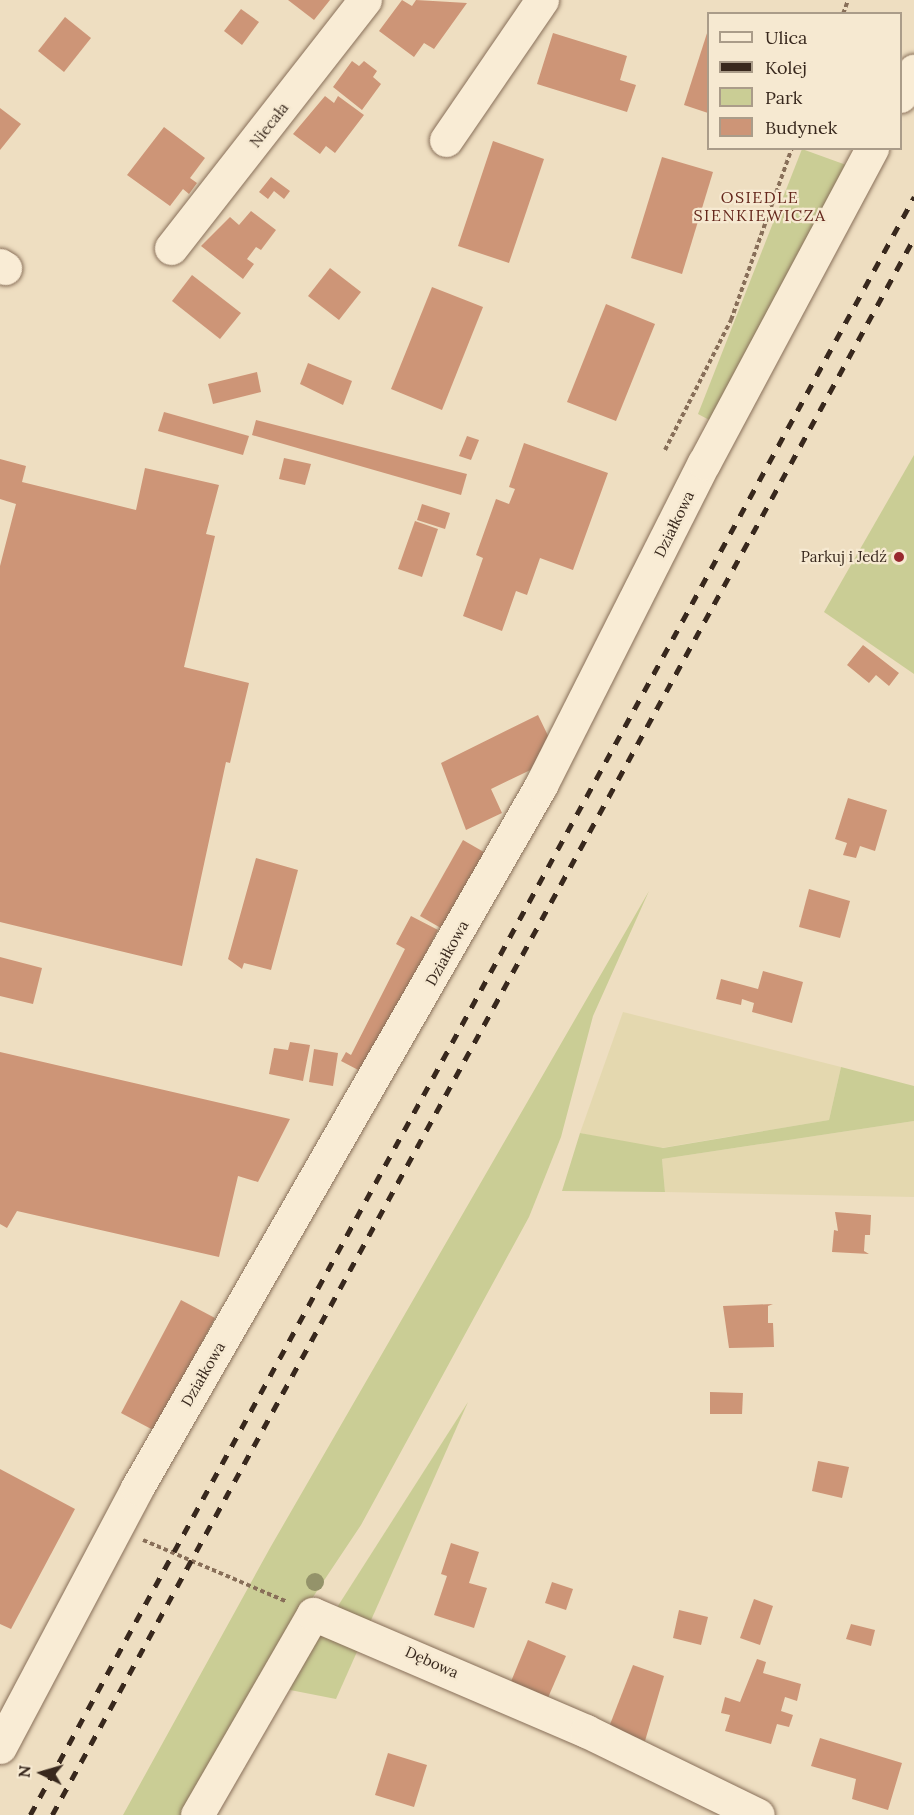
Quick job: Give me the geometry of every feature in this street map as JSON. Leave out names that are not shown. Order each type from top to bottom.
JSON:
[{"type":"street","name":"Niecała","points":[[171,249],[365,0]]},
{"type":"street","points":[[446,140],[542,0]]},
{"type":"street","points":[[902,92],[914,71]]},
{"type":"street","name":"Działkowa","points":[[0,1747],[115,1528],[542,785],[704,463],[871,150]]},
{"type":"street","points":[[196,1815],[313,1614]]},
{"type":"street","name":"Dębowa","points":[[313,1614],[586,1731],[758,1815]]},
{"type":"path","points":[[665,450],[731,320],[791,150]]},
{"type":"path","points":[[115,1528],[313,1614]]},
{"type":"shaded area","points":[[623,1012],[841,1067],[829,1120],[655,1149],[580,1133]]},
{"type":"shaded area","points":[[914,1121],[914,1197],[665,1192],[662,1159]]},
{"type":"green space","points":[[802,150],[849,166],[715,423],[698,414]]},
{"type":"green space","points":[[914,455],[914,674],[824,612]]},
{"type":"green space","points":[[649,891],[593,1016],[561,1137],[529,1217],[361,1525],[259,1678],[184,1815],[123,1815],[270,1548]]},
{"type":"green space","points":[[841,1067],[914,1086],[914,1121],[662,1159],[665,1192],[562,1191],[580,1133],[663,1148],[829,1120]]},
{"type":"green space","points":[[468,1402],[336,1699],[285,1689]]},
{"type":"building","points":[[288,0],[330,0],[314,20]]},
{"type":"building","points":[[402,0],[412,6],[416,0],[467,3],[434,49],[424,43],[414,57],[379,31]]},
{"type":"building","points":[[241,9],[259,22],[242,45],[224,31]]},
{"type":"building","points":[[65,17],[91,38],[64,72],[38,51]]},
{"type":"building","points":[[553,33],[627,56],[620,80],[636,85],[627,112],[537,84]]},
{"type":"building","points":[[707,33],[707,113],[684,105]]},
{"type":"building","points":[[352,61],[359,66],[364,61],[377,71],[373,77],[381,84],[362,110],[333,87]]},
{"type":"building","points":[[325,96],[334,103],[338,96],[364,115],[335,153],[326,146],[320,154],[293,134]]},
{"type":"building","points":[[0,108],[21,124],[0,150]]},
{"type":"building","points":[[164,127],[205,158],[190,178],[197,183],[189,194],[183,189],[170,206],[127,175]]},
{"type":"building","points":[[493,141],[544,159],[509,263],[458,246]]},
{"type":"building","points":[[662,157],[713,172],[682,274],[631,258]]},
{"type":"building","points":[[271,177],[290,191],[284,199],[274,191],[268,199],[259,192]]},
{"type":"building","points":[[251,211],[276,230],[261,250],[256,247],[247,259],[254,264],[243,279],[201,246],[230,217],[239,225]]},
{"type":"building","points":[[330,268],[361,292],[339,320],[308,296]]},
{"type":"building","points":[[192,275],[241,313],[220,339],[172,301]]},
{"type":"building","points":[[432,287],[483,307],[442,410],[391,389]]},
{"type":"building","points":[[606,304],[655,324],[616,421],[567,402]]},
{"type":"building","points":[[308,363],[352,381],[343,405],[300,384]]},
{"type":"building","points":[[257,372],[261,392],[213,404],[208,384]]},
{"type":"building","points":[[164,412],[249,436],[243,455],[158,431]]},
{"type":"building","points":[[256,420],[467,474],[461,495],[252,435]]},
{"type":"building","points":[[467,436],[479,440],[471,460],[459,456]]},
{"type":"building","points":[[524,443],[608,473],[573,570],[540,558],[527,595],[516,591],[502,631],[463,616],[483,558],[476,555],[496,499],[509,504],[515,489],[509,487]]},
{"type":"building","points":[[284,458],[311,464],[305,485],[279,479]]},
{"type":"building","points":[[0,459],[26,466],[22,482],[136,510],[145,468],[219,485],[206,534],[215,536],[184,667],[249,683],[230,763],[226,762],[182,966],[0,922],[0,566],[16,504],[0,499]]},
{"type":"building","points":[[422,504],[450,513],[445,529],[417,520]]},
{"type":"building","points":[[415,521],[438,529],[422,577],[398,569]]},
{"type":"building","points":[[863,645],[899,673],[889,686],[876,675],[869,683],[847,665]]},
{"type":"building","points":[[538,715],[553,746],[543,764],[491,789],[502,813],[466,830],[441,763]]},
{"type":"building","points":[[848,798],[887,810],[875,851],[860,846],[856,858],[843,855],[847,843],[835,839]]},
{"type":"building","points":[[463,840],[489,855],[446,931],[420,916]]},
{"type":"building","points":[[256,858],[298,870],[271,970],[244,963],[242,969],[228,959]]},
{"type":"building","points":[[809,889],[850,901],[840,938],[799,927]]},
{"type":"building","points":[[411,916],[438,930],[364,1073],[341,1061],[346,1052],[351,1055],[405,949],[396,944]]},
{"type":"building","points":[[0,957],[42,968],[33,1004],[0,996]]},
{"type":"building","points":[[763,971],[803,982],[792,1023],[752,1012],[754,1003],[742,999],[741,1005],[716,999],[721,979],[758,989]]},
{"type":"building","points":[[290,1042],[310,1045],[303,1081],[269,1074],[274,1048],[288,1050]]},
{"type":"building","points":[[314,1049],[338,1053],[333,1086],[309,1082]]},
{"type":"building","points":[[0,1052],[290,1119],[258,1182],[238,1176],[219,1257],[17,1211],[7,1228],[0,1224]]},
{"type":"building","points":[[835,1212],[871,1215],[870,1235],[865,1235],[864,1251],[869,1254],[832,1252],[834,1230],[838,1231]]},
{"type":"building","points":[[181,1300],[215,1318],[155,1431],[121,1413]]},
{"type":"building","points":[[773,1304],[768,1306],[768,1323],[773,1323],[774,1347],[729,1348],[723,1306]]},
{"type":"building","points":[[710,1392],[743,1393],[742,1414],[710,1414]]},
{"type":"building","points":[[818,1461],[849,1467],[842,1498],[812,1491]]},
{"type":"building","points":[[0,1469],[75,1509],[11,1629],[0,1624]]},
{"type":"building","points":[[451,1543],[479,1552],[469,1583],[487,1588],[474,1628],[434,1615],[447,1576],[441,1574]]},
{"type":"building","points":[[552,1582],[573,1589],[566,1610],[545,1603]]},
{"type":"building","points":[[754,1599],[773,1606],[760,1645],[740,1638]]},
{"type":"building","points":[[679,1610],[708,1617],[701,1645],[673,1638]]},
{"type":"building","points":[[851,1624],[875,1630],[871,1646],[846,1639]]},
{"type":"building","points":[[528,1640],[566,1656],[547,1700],[510,1684]]},
{"type":"building","points":[[757,1659],[766,1662],[763,1673],[801,1684],[797,1701],[785,1697],[781,1711],[793,1715],[789,1727],[777,1724],[771,1744],[725,1731],[730,1715],[721,1713],[725,1697],[740,1702]]},
{"type":"building","points":[[633,1665],[664,1676],[645,1741],[609,1727]]},
{"type":"building","points":[[820,1738],[902,1763],[888,1810],[852,1799],[856,1779],[811,1766]]},
{"type":"building","points":[[388,1753],[427,1765],[414,1807],[375,1795]]},
{"type":"railway","points":[[30,1815],[914,197]]},
{"type":"railway","points":[[52,1815],[914,238]]},
{"type":"place","name":"Parkuj i Jedź","points":[[899,557]]},
{"type":"district","name":"OSIEDLE SIENKIEWICZA","points":[[760,206]]}]
